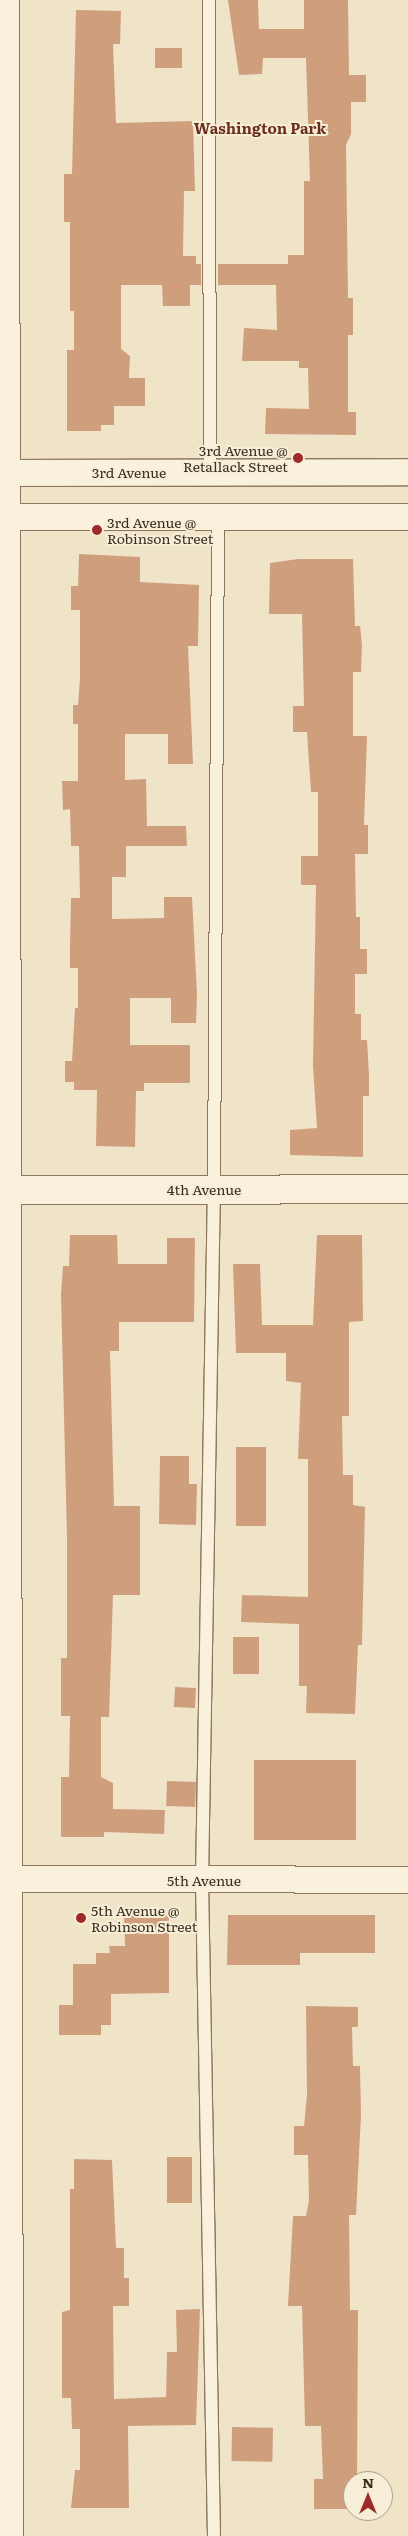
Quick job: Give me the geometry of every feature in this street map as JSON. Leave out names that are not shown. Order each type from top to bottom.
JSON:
[{"type":"street","points":[[6,0],[4,1190],[10,2536]]},
{"type":"street","name":"3rd Avenue","points":[[4,473],[408,472]]},
{"type":"street","points":[[4,517],[408,517]]},
{"type":"street","name":"4th Avenue","points":[[4,1190],[408,1189]]},
{"type":"street","name":"5th Avenue","points":[[6,1879],[408,1880]]},
{"type":"lane","points":[[209,0],[210,472]]},
{"type":"lane","points":[[214,2536],[202,1880],[214,1189],[218,517]]},
{"type":"building","points":[[228,0],[258,0],[259,29],[304,29],[304,0],[348,0],[349,75],[366,75],[366,102],[351,102],[351,134],[346,145],[348,298],[353,298],[353,335],[348,335],[348,412],[356,412],[356,435],[265,434],[266,408],[309,409],[308,368],[299,368],[299,361],[242,361],[244,328],[277,330],[276,285],[218,285],[218,264],[288,264],[288,255],[304,255],[304,181],[310,181],[306,58],[263,58],[262,74],[239,75]]},
{"type":"building","points":[[76,10],[121,11],[120,44],[113,44],[116,123],[193,121],[195,191],[184,191],[183,256],[196,256],[196,264],[201,264],[201,285],[190,285],[190,306],[163,306],[162,285],[121,285],[121,349],[130,356],[129,378],[145,378],[145,406],[114,406],[114,425],[101,425],[101,431],[67,431],[67,350],[74,350],[74,311],[70,311],[70,222],[64,222],[64,174],[72,174]]},
{"type":"building","points":[[155,48],[182,48],[182,68],[155,68]]},
{"type":"building","points":[[79,554],[140,557],[140,582],[199,585],[198,646],[188,646],[193,764],[168,764],[168,734],[125,734],[125,780],[146,779],[147,826],[186,826],[187,846],[126,846],[126,877],[112,877],[112,919],[164,918],[164,897],[192,897],[197,994],[196,1023],[171,1023],[171,998],[130,998],[130,1045],[190,1045],[190,1083],[144,1083],[144,1091],[136,1091],[135,1147],[96,1146],[97,1090],[74,1090],[74,1082],[65,1082],[65,1061],[72,1061],[75,1008],[78,1008],[78,968],[70,968],[70,947],[71,898],[80,898],[79,846],[71,846],[70,809],[63,810],[62,781],[78,781],[78,724],[73,724],[73,705],[78,705],[80,679],[80,610],[71,610],[71,586],[78,586]]},
{"type":"building","points":[[298,559],[353,559],[355,626],[360,626],[362,645],[361,672],[353,672],[353,736],[367,736],[364,825],[368,825],[368,854],[355,854],[356,917],[360,917],[360,949],[367,949],[367,974],[355,974],[355,1014],[361,1014],[361,1040],[367,1040],[369,1075],[369,1096],[363,1096],[363,1157],[290,1155],[290,1130],[317,1128],[313,1066],[316,885],[301,885],[301,856],[318,856],[318,792],[311,792],[307,732],[293,732],[293,706],[304,706],[302,614],[269,614],[270,563]]},
{"type":"building","points":[[70,1235],[117,1235],[118,1264],[167,1264],[167,1238],[195,1238],[194,1322],[119,1322],[119,1351],[110,1351],[114,1506],[140,1506],[140,1595],[113,1595],[109,1717],[101,1717],[101,1777],[113,1783],[113,1809],[165,1810],[164,1834],[104,1832],[104,1837],[61,1837],[61,1777],[69,1777],[70,1716],[61,1716],[61,1658],[67,1658],[67,1537],[61,1295],[63,1266],[69,1266]]},
{"type":"building","points":[[317,1235],[362,1235],[363,1321],[349,1322],[349,1416],[342,1416],[343,1475],[353,1475],[353,1505],[365,1507],[362,1645],[358,1645],[355,1714],[306,1713],[307,1686],[299,1686],[299,1624],[241,1622],[242,1595],[308,1597],[308,1459],[298,1459],[301,1383],[286,1381],[286,1353],[236,1353],[233,1264],[260,1264],[262,1325],[313,1325]]},
{"type":"building","points":[[236,1447],[266,1447],[266,1526],[236,1526]]},
{"type":"building","points":[[160,1456],[189,1456],[189,1484],[197,1484],[196,1525],[159,1524]]},
{"type":"building","points":[[233,1637],[259,1637],[259,1674],[233,1674]]},
{"type":"building","points":[[175,1687],[196,1688],[195,1708],[174,1707]]},
{"type":"building","points":[[254,1760],[356,1760],[356,1840],[254,1840]]},
{"type":"building","points":[[167,1781],[196,1782],[195,1807],[166,1806]]},
{"type":"building","points":[[124,1914],[169,1914],[169,1993],[111,1994],[111,2025],[101,2025],[101,2035],[59,2035],[59,2005],[73,2005],[73,1964],[96,1964],[96,1953],[110,1953],[109,1946],[125,1946]]},
{"type":"building","points":[[228,1915],[375,1915],[375,1953],[300,1953],[300,1965],[227,1965]]},
{"type":"building","points":[[306,2006],[358,2007],[358,2027],[352,2027],[353,2066],[360,2066],[361,2115],[356,2215],[349,2215],[350,2310],[358,2310],[357,2471],[343,2471],[343,2509],[314,2509],[314,2479],[323,2479],[321,2426],[305,2426],[302,2306],[288,2306],[293,2216],[306,2216],[309,2200],[308,2155],[294,2155],[294,2126],[304,2126],[307,2095]]},
{"type":"building","points":[[167,2157],[192,2157],[192,2203],[167,2203]]},
{"type":"building","points":[[74,2159],[112,2160],[116,2248],[124,2248],[124,2278],[129,2278],[129,2306],[113,2306],[114,2399],[166,2397],[167,2352],[177,2352],[176,2310],[200,2309],[196,2425],[128,2426],[129,2508],[71,2508],[75,2470],[80,2470],[80,2429],[72,2429],[71,2398],[62,2398],[62,2312],[70,2310],[70,2189],[74,2189]]},
{"type":"building","points":[[232,2427],[273,2428],[272,2462],[231,2461]]},
{"type":"place","name":"3rd Avenue @ Retallack Street","points":[[298,458]]},
{"type":"place","name":"3rd Avenue @ Robinson Street","points":[[97,530]]},
{"type":"place","name":"5th Avenue @ Robinson Street","points":[[81,1918]]},
{"type":"district","name":"Washington Park","points":[[260,128]]}]
